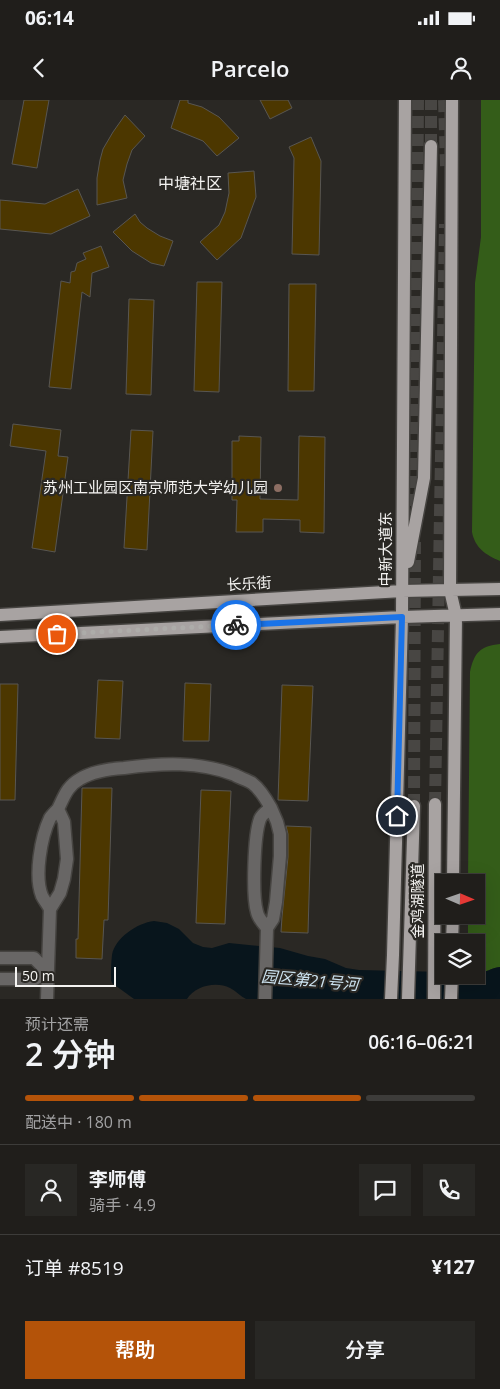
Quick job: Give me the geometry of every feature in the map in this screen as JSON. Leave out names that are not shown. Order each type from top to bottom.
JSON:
[{"type":"main road","name":"中新大道东","points":[[391,999],[402,617],[405,100]]},
{"type":"main road","points":[[452,100],[450,590],[456,616],[453,874]]},
{"type":"main road","points":[[402,591],[424,478],[431,146]]},
{"type":"main road","name":"长乐街","points":[[0,615],[402,591],[500,589]]},
{"type":"main road","points":[[0,637],[402,617],[500,614]]},
{"type":"main road","name":"金鸡湖隧道","points":[[434,999],[435,804]]},
{"type":"main road","name":"金鸡湖隧道","points":[[408,999],[414,806]]},
{"type":"main road","points":[[451,999],[452,984]]},
{"type":"street","points":[[50,909],[42,896],[39,884],[41,849],[51,817],[58,809],[70,786],[84,777],[108,769],[138,765],[182,764],[220,770],[253,784],[271,808],[280,834],[276,902],[273,919],[267,934],[265,999]]},
{"type":"street","points":[[267,934],[256,911],[254,861],[258,824],[261,816],[271,808]]},
{"type":"street","points":[[47,999],[50,909],[60,893],[67,859],[64,822],[58,809]]},
{"type":"street","points":[[0,958],[34,958],[48,971]]},
{"type":"street","points":[[0,979],[35,980],[48,971]]},
{"type":"green space","points":[[481,100],[500,100],[500,561],[478,547],[472,532],[475,283],[481,237]]},
{"type":"green space","points":[[500,644],[500,967],[485,971],[485,934],[468,934],[468,924],[485,924],[485,874],[468,874],[470,672],[476,655],[483,649]]},
{"type":"water","name":"园区第21号河","points":[[147,922],[167,923],[179,929],[193,943],[203,947],[212,948],[229,943],[280,948],[325,959],[346,968],[359,970],[435,972],[435,984],[485,984],[485,971],[500,967],[500,999],[246,999],[230,988],[212,985],[200,988],[187,999],[134,999],[112,983],[112,955],[122,937],[134,928]]},
{"type":"building","points":[[24,100],[49,100],[37,168],[12,164]]},
{"type":"building","points":[[180,100],[188,100],[188,103],[202,107],[219,117],[239,138],[217,156],[203,141],[171,128]]},
{"type":"building","points":[[260,100],[288,100],[292,108],[270,119]]},
{"type":"building","points":[[125,115],[145,136],[132,150],[127,164],[123,180],[127,198],[97,205],[97,178],[103,149]]},
{"type":"building","points":[[311,137],[321,161],[319,255],[292,254],[294,158],[289,147]]},
{"type":"building","points":[[254,171],[256,197],[241,238],[217,260],[200,242],[219,225],[225,212],[229,193],[228,173]]},
{"type":"building","points":[[78,189],[90,216],[51,234],[0,229],[0,200],[45,204]]},
{"type":"building","points":[[135,214],[147,228],[173,241],[164,266],[151,263],[132,251],[113,232]]},
{"type":"building","points":[[101,246],[109,267],[92,273],[90,297],[82,292],[71,389],[49,387],[61,281],[70,283],[71,272],[75,271],[77,263],[86,259],[83,253]]},
{"type":"building","points":[[197,282],[222,282],[219,392],[194,391]]},
{"type":"building","points":[[289,284],[316,284],[314,391],[288,391]]},
{"type":"building","points":[[129,299],[154,300],[151,395],[126,394]]},
{"type":"building","points":[[13,424],[61,430],[58,456],[68,457],[55,552],[32,548],[46,451],[10,446]]},
{"type":"building","points":[[131,430],[153,431],[147,550],[124,548]]},
{"type":"building","name":"苏州工业园区南京师范大学幼儿园","points":[[239,436],[261,437],[260,499],[298,500],[299,436],[325,437],[324,533],[300,532],[300,520],[263,519],[263,532],[236,532],[237,500],[232,500],[232,441],[239,441]]},
{"type":"building","points":[[98,680],[123,681],[120,739],[95,738]]},
{"type":"building","points":[[185,683],[211,684],[209,741],[183,741]]},
{"type":"building","points":[[0,684],[18,684],[15,800],[0,800]]},
{"type":"building","points":[[282,685],[313,686],[308,801],[278,800]]},
{"type":"building","points":[[82,788],[112,788],[108,920],[104,920],[102,959],[76,958]]},
{"type":"building","points":[[201,790],[231,791],[225,924],[196,923]]},
{"type":"building","points":[[286,826],[311,827],[308,933],[281,932],[288,857]]},
{"type":"tunnel","points":[[415,506],[418,100]]},
{"type":"tunnel","points":[[431,100],[431,146]]},
{"type":"tunnel","points":[[444,100],[446,166]]},
{"type":"tunnel","points":[[435,804],[445,224]]},
{"type":"tunnel","points":[[414,806],[415,541]]},
{"type":"way so far","points":[[57,634],[236,625]]},
{"type":"place","name":"苏州工业园区南京师范大学幼儿园","points":[[278,488]]},
{"type":"district","name":"中塘社区","points":[[190,183]]},
{"type":"route","points":[[236,625],[402,617],[397,816]]}]
